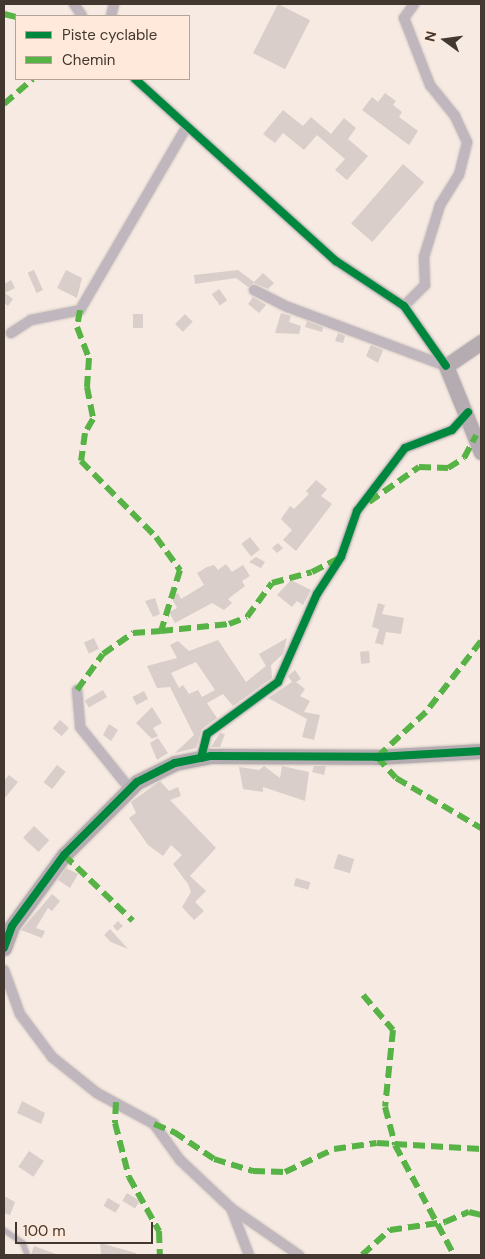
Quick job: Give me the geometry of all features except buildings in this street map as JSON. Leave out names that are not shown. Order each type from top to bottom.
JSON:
[{"type":"street","points":[[74,4],[81,15]]},
{"type":"street","points":[[404,306],[425,285],[424,257],[440,205],[459,175],[467,142],[454,116],[430,84],[404,18],[414,4]]},
{"type":"street","points":[[136,80],[186,128],[336,261],[404,306],[446,366],[468,412],[481,452]]},
{"type":"street","points":[[11,333],[31,320],[80,310],[186,128]]},
{"type":"street","points":[[254,290],[288,308],[446,366]]},
{"type":"street","points":[[446,366],[481,342]]},
{"type":"street","points":[[201,758],[207,734],[278,682],[317,594],[341,557],[357,511],[405,448],[452,430],[468,412]]},
{"type":"street","points":[[77,690],[80,727],[130,789]]},
{"type":"street","points":[[4,948],[12,926],[64,855],[130,789],[175,764],[201,758],[444,756],[481,751]]},
{"type":"street","points":[[4,970],[20,1014],[52,1057],[97,1093],[154,1124],[180,1160],[231,1208],[299,1255]]},
{"type":"street","points":[[231,1208],[249,1255]]},
{"type":"lane","points":[[4,1230],[22,1242],[27,1255]]},
{"type":"marked path","points":[[4,14],[15,17]]},
{"type":"marked path","points":[[4,104],[32,80]]},
{"type":"marked path","points":[[80,310],[77,327],[89,358],[87,387],[93,419],[85,433],[81,461],[156,537],[180,570],[161,631],[229,624],[247,617],[272,583],[312,572],[339,558]]},
{"type":"marked path","points":[[369,502],[419,467],[448,468],[464,458],[476,435]]},
{"type":"marked path","points":[[77,690],[103,654],[133,633],[161,631]]},
{"type":"marked path","points":[[481,641],[426,712],[377,757],[396,778],[481,828]]},
{"type":"marked path","points":[[64,855],[133,921]]},
{"type":"marked path","points":[[363,995],[393,1030],[385,1107],[395,1145],[454,1255]]},
{"type":"marked path","points":[[116,1102],[115,1123],[129,1177],[159,1231],[160,1255]]},
{"type":"marked path","points":[[154,1124],[174,1132],[214,1159],[253,1171],[285,1172],[334,1149],[377,1143],[481,1149]]},
{"type":"marked path","points":[[362,1255],[390,1230],[445,1222],[469,1212],[481,1215]]},
{"type":"cycle path","points":[[136,80],[336,261],[404,306],[446,366]]},
{"type":"cycle path","points":[[201,758],[207,734],[278,682],[317,594],[341,557],[357,511],[405,448],[452,430],[468,412]]},
{"type":"cycle path","points":[[4,948],[12,926],[64,855],[137,782],[175,763],[211,756],[377,757],[481,751]]}]
